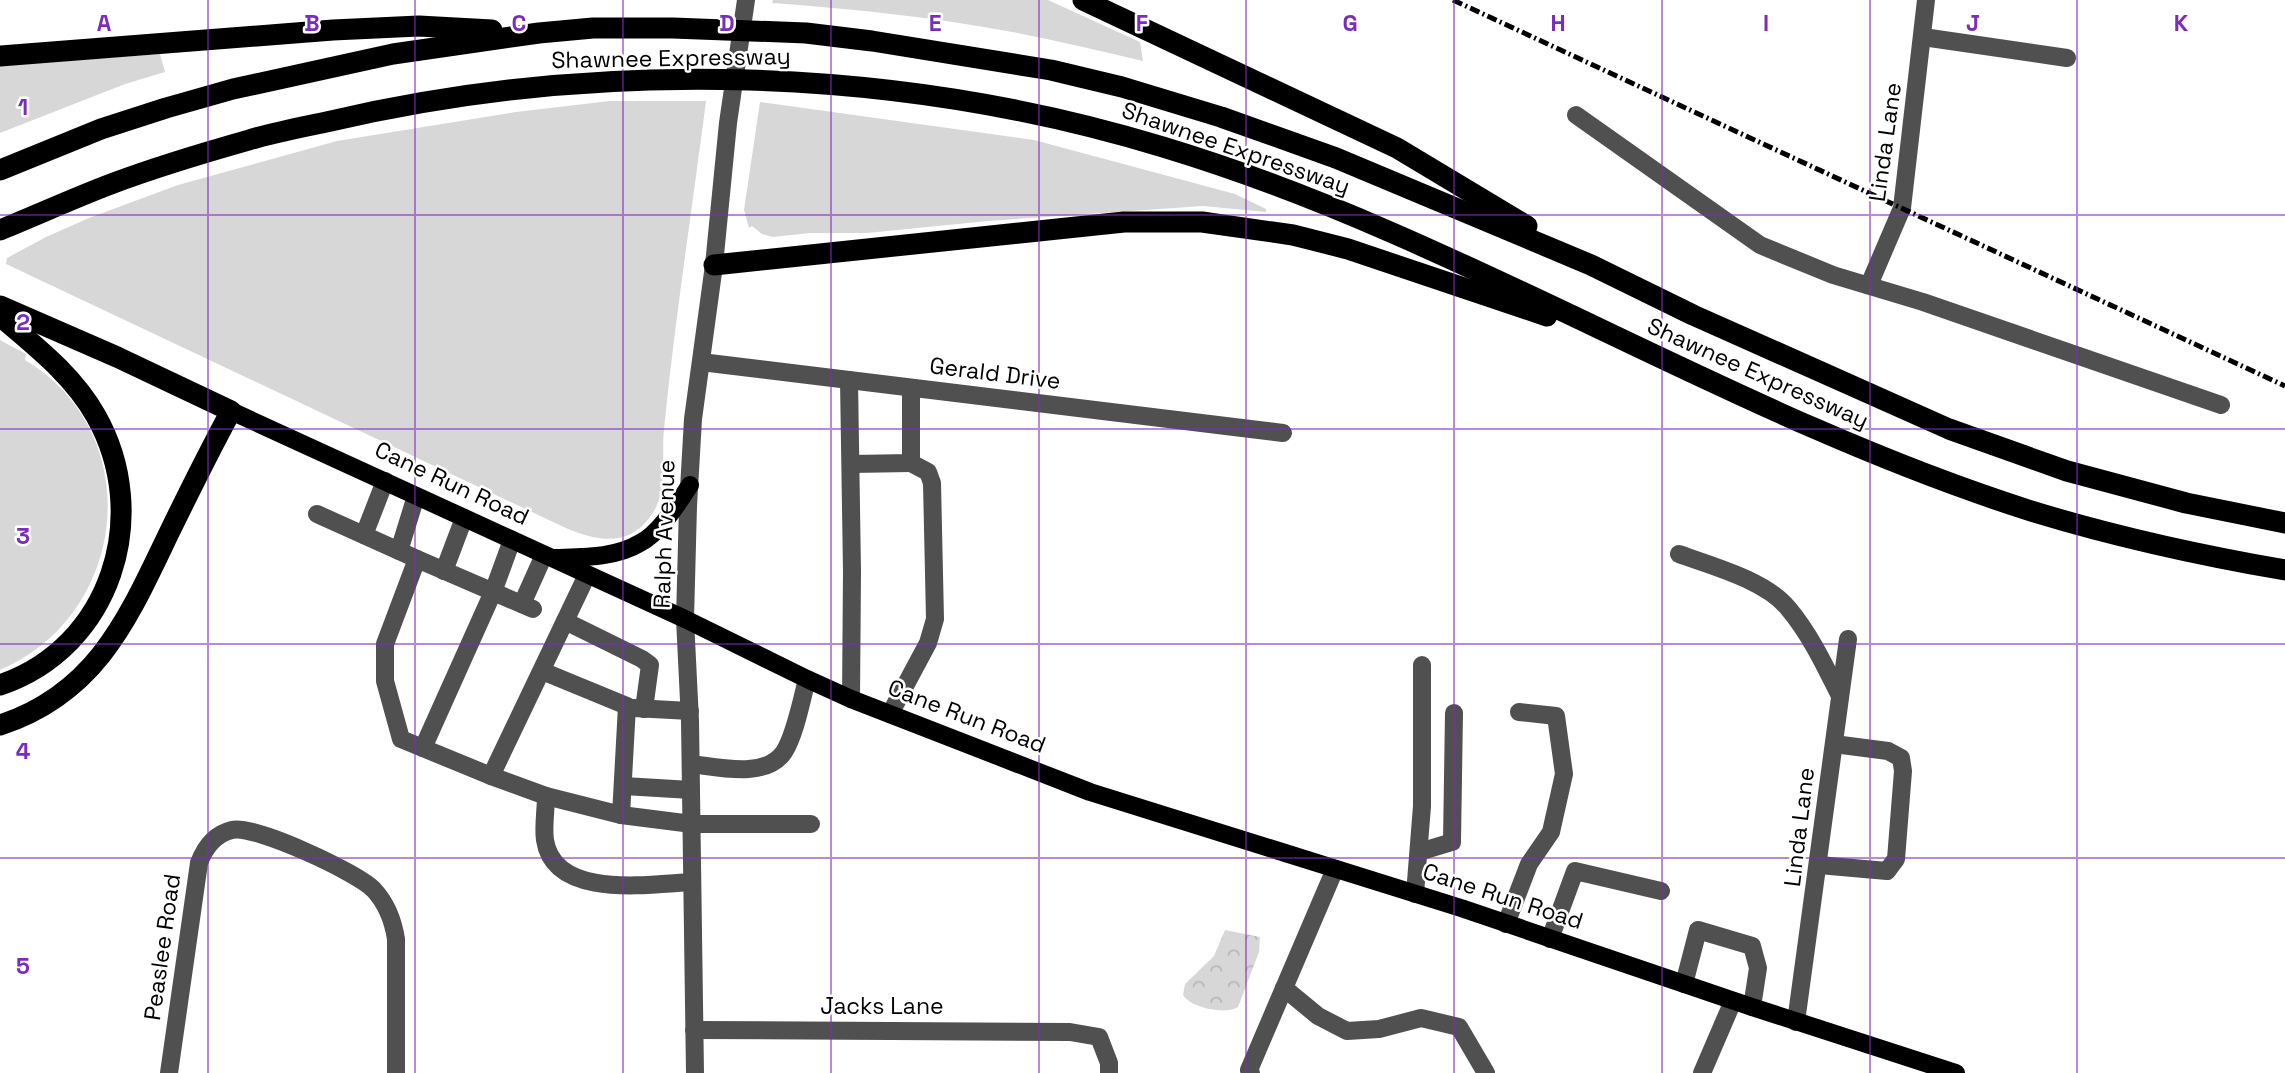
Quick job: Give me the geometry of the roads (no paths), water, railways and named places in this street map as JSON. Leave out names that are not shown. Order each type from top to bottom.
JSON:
[{"type":"highway","points":[[1083,0],[1397,148],[1591,265]]},
{"type":"highway","points":[[0,57],[333,30],[407,27],[540,33]]},
{"type":"highway","name":"Shawnee Expressway","points":[[0,170],[101,129],[233,89],[393,54],[593,28],[806,33],[872,41],[1051,70],[1122,87],[1221,117],[1336,158],[1591,265],[1693,315],[1949,429],[2067,471],[2186,503],[2285,523]]},
{"type":"highway","name":"Shawnee Expressway","points":[[0,230],[114,183],[254,138],[395,106],[523,87],[672,79],[798,82],[905,92],[1021,112],[1164,147],[1274,184],[1478,270],[1617,339],[1846,441],[2025,509],[2146,544],[2285,570]]},
{"type":"highway","points":[[714,265],[1124,222],[1202,222],[1293,235],[1348,249],[1617,339]]},
{"type":"highway","name":"Cane Run Road","points":[[0,306],[117,356],[231,411]]},
{"type":"highway","points":[[0,316],[57,366],[73,383],[95,415],[114,458],[122,504],[119,548],[97,604],[68,643],[49,659],[29,672],[0,685]]},
{"type":"highway","points":[[0,725],[40,709],[60,696],[86,673],[109,647],[134,605],[231,411]]},
{"type":"main road","name":"Cane Run Road","points":[[231,411],[685,619],[851,699],[1090,792],[1415,894],[1956,1073]]},
{"type":"main road","points":[[548,557],[604,556],[640,543],[672,512],[690,485]]},
{"type":"street","name":"Ralph Avenue","points":[[695,1073],[690,711],[685,619],[693,419],[714,265],[727,123],[747,0]]},
{"type":"street","name":"Linda Lane","points":[[1870,285],[1902,208],[1926,0]]},
{"type":"street","points":[[1923,37],[2067,58]]},
{"type":"street","points":[[1576,114],[1760,245],[1833,275],[1870,285],[2221,405]]},
{"type":"street","name":"Gerald Drive","points":[[701,362],[1283,433]]},
{"type":"street","points":[[849,380],[851,699]]},
{"type":"street","points":[[911,388],[911,463]]},
{"type":"street","points":[[851,464],[911,463],[928,472],[932,483],[935,619],[928,643],[890,714]]},
{"type":"street","points":[[365,536],[385,481]]},
{"type":"street","points":[[398,551],[416,496]]},
{"type":"street","points":[[317,514],[527,606],[548,557]]},
{"type":"street","points":[[444,571],[464,518]]},
{"type":"street","points":[[423,748],[493,592],[512,540]]},
{"type":"street","points":[[1679,554],[1750,580],[1787,606],[1811,640],[1840,696]]},
{"type":"street","points":[[417,559],[385,644],[385,681],[401,738],[546,796],[621,815],[692,824],[811,824]]},
{"type":"street","points":[[491,776],[587,575]]},
{"type":"street","points":[[565,621],[650,665],[635,708],[621,815]]},
{"type":"street","name":"Linda Lane","points":[[1796,1022],[1847,639]]},
{"type":"street","points":[[1415,894],[1422,806],[1422,665]]},
{"type":"street","points":[[541,671],[635,708],[690,711]]},
{"type":"street","points":[[691,764],[749,768],[767,765],[783,753],[807,679]]},
{"type":"street","points":[[1506,924],[1529,864],[1551,832],[1564,774],[1556,716],[1519,712]]},
{"type":"street","points":[[1419,852],[1452,842],[1454,713]]},
{"type":"street","points":[[1819,865],[1887,871],[1896,859],[1903,771],[1901,758],[1888,751],[1834,744]]},
{"type":"street","points":[[624,786],[691,790]]},
{"type":"street","points":[[546,796],[545,841],[555,863],[570,877],[613,885],[692,882]]},
{"type":"street","name":"Peaslee Road","points":[[169,1073],[199,863],[211,841],[233,829],[255,831],[303,851],[362,880],[373,888],[384,902],[394,925],[396,939],[396,1073]]},
{"type":"street","points":[[1251,1073],[1249,1070],[1335,869]]},
{"type":"street","points":[[1550,939],[1575,871],[1661,891]]},
{"type":"street","points":[[1684,984],[1698,930],[1752,946],[1758,968],[1752,1007]]},
{"type":"street","points":[[1284,988],[1318,1016],[1347,1031],[1379,1029],[1421,1018],[1458,1027],[1486,1073]]},
{"type":"street","points":[[1702,1073],[1732,1001]]},
{"type":"street","name":"Jacks Lane","points":[[694,1030],[1070,1032],[1098,1037],[1109,1063],[1109,1073]]},
{"type":"railway","points":[[1453,0],[2285,386]]}]
